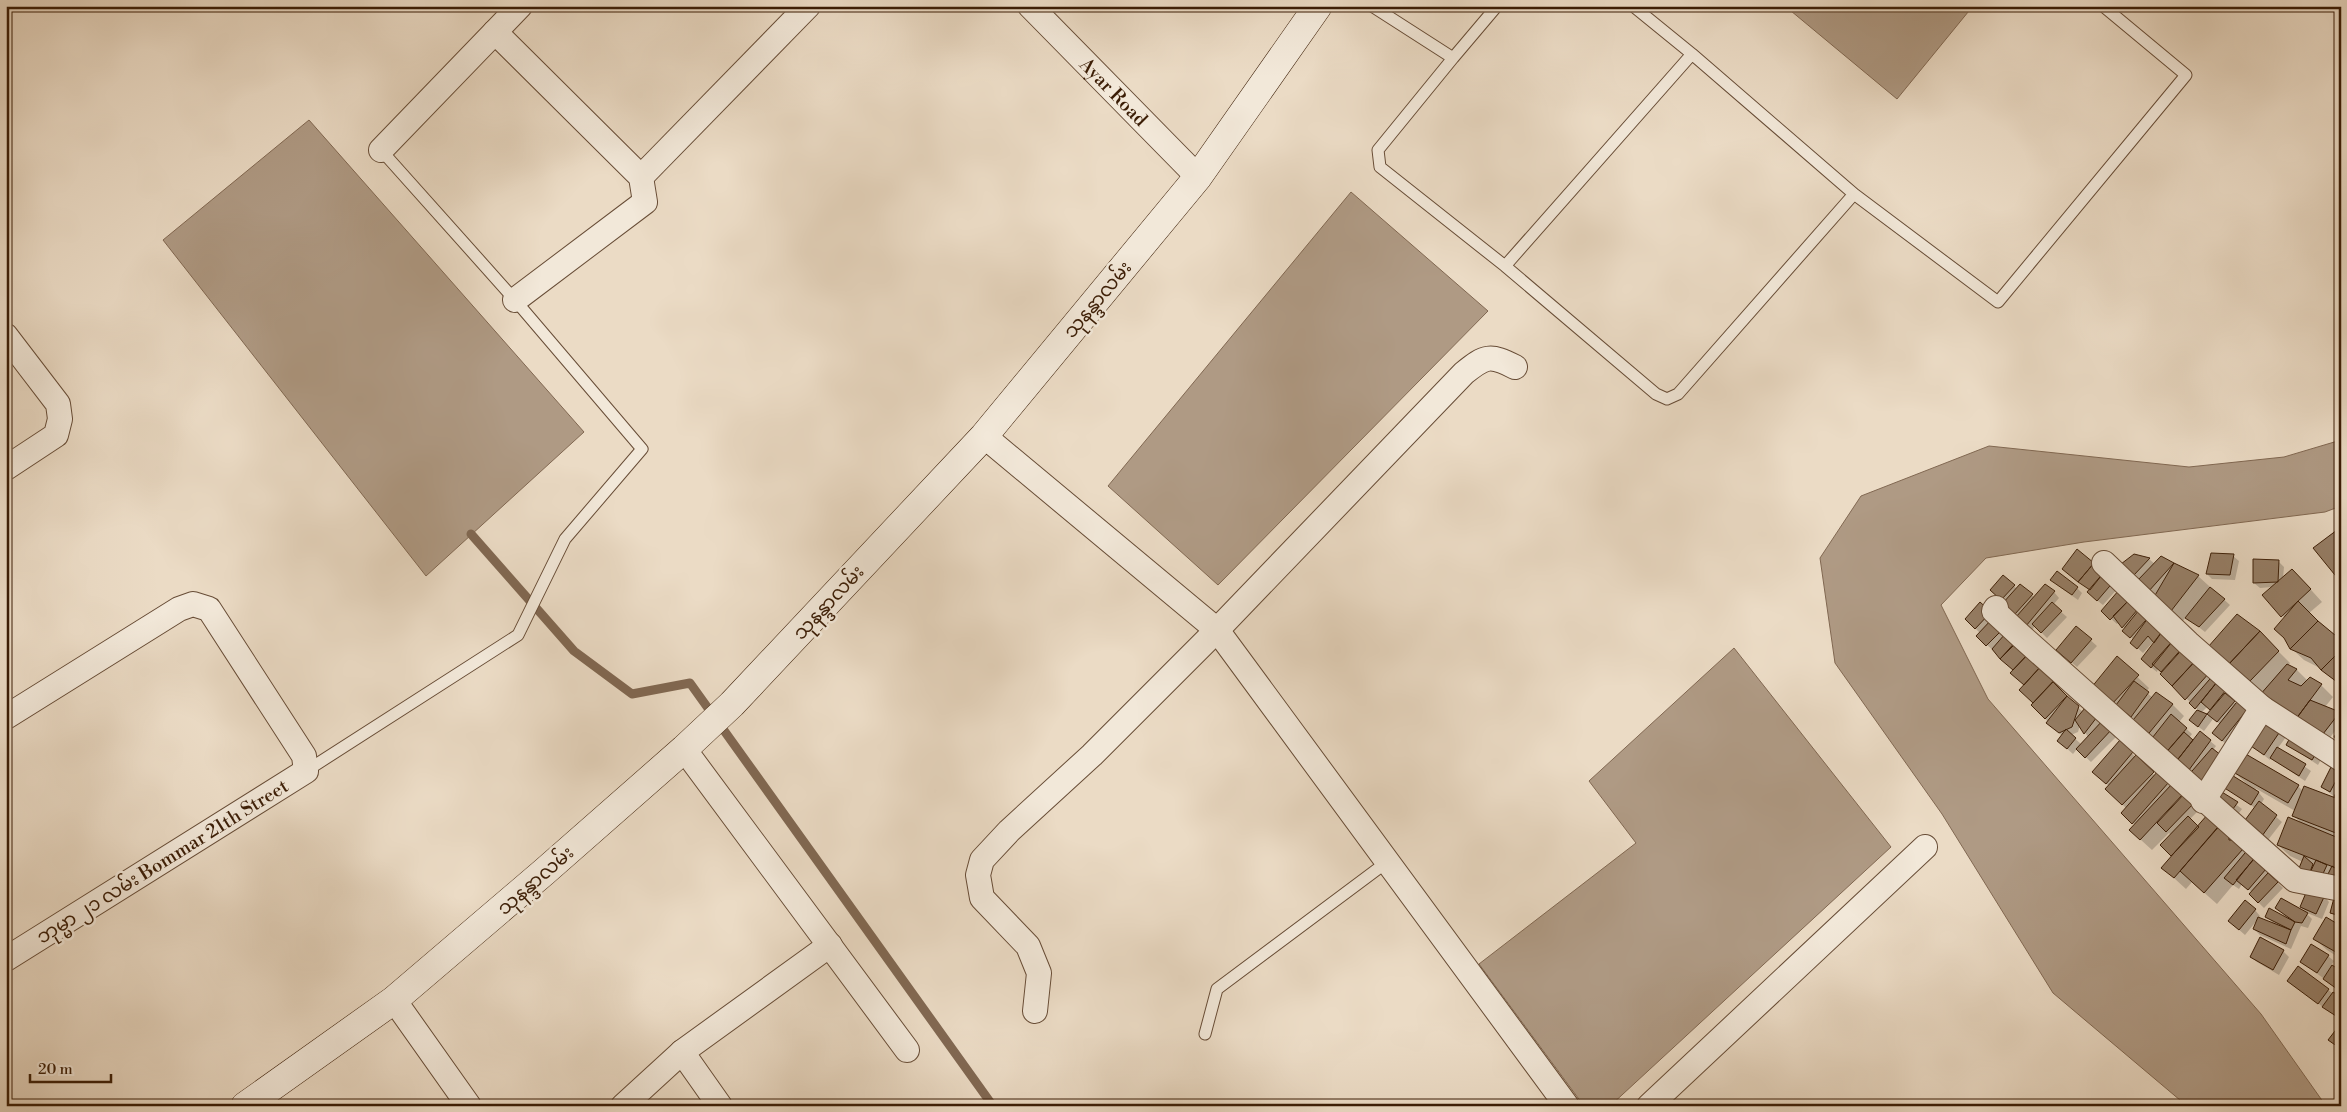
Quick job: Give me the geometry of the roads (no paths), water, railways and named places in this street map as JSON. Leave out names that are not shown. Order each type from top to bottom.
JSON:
[{"type":"main road","name":"သုနန္ဒာလမ်း","points":[[245,1106],[394,1000],[544,872],[684,749],[732,704],[984,436],[1198,177],[1318,6]]},
{"type":"street","points":[[381,150],[520,6]]},
{"type":"street","points":[[640,177],[808,6]]},
{"type":"street","name":"Ayar Road","points":[[1030,6],[1198,177]]},
{"type":"street","points":[[495,32],[640,177],[646,202],[515,300]]},
{"type":"street","points":[[6,336],[58,404],[60,419],[56,435],[6,468]]},
{"type":"street","points":[[1035,1011],[1039,973],[1028,946],[982,898],[978,875],[982,860],[1009,831],[1092,755],[1217,630],[1464,373],[1480,360],[1498,358],[1515,367]]},
{"type":"street","points":[[984,436],[1217,630],[1567,1106]]},
{"type":"street","points":[[2104,563],[2188,643],[2262,708],[2341,759]]},
{"type":"street","points":[[6,717],[179,610],[193,604],[210,609],[305,764]]},
{"type":"street","points":[[1996,608],[1994,611],[2021,636],[2203,801],[2295,880],[2341,889]]},
{"type":"street","points":[[2203,801],[2262,708]]},
{"type":"street","points":[[684,749],[907,1050]]},
{"type":"street","name":"ဘုမ္မာ ၂၁ လမ်း Bommar 21th Street","points":[[6,959],[305,764]]},
{"type":"street","points":[[1649,1106],[1925,847]]},
{"type":"street","points":[[623,1106],[682,1052],[830,945]]},
{"type":"street","points":[[394,1000],[469,1106]]},
{"type":"street","points":[[682,1052],[720,1106]]},
{"type":"lane","points":[[1372,6],[1453,58]]},
{"type":"lane","points":[[1497,6],[1378,150],[1380,167],[1505,266],[1656,394],[1667,399],[1678,394],[1854,194]]},
{"type":"lane","points":[[1633,6],[1692,54],[1854,194],[1998,302],[2186,75],[2103,6]]},
{"type":"lane","points":[[1505,266],[1692,54]]},
{"type":"lane","points":[[305,764],[518,635],[565,540],[642,449],[515,300],[381,150]]},
{"type":"lane","points":[[1205,1034],[1217,989],[1388,862]]},
{"type":"waterway","points":[[471,534],[574,651],[632,694],[690,683],[993,1106]]}]
